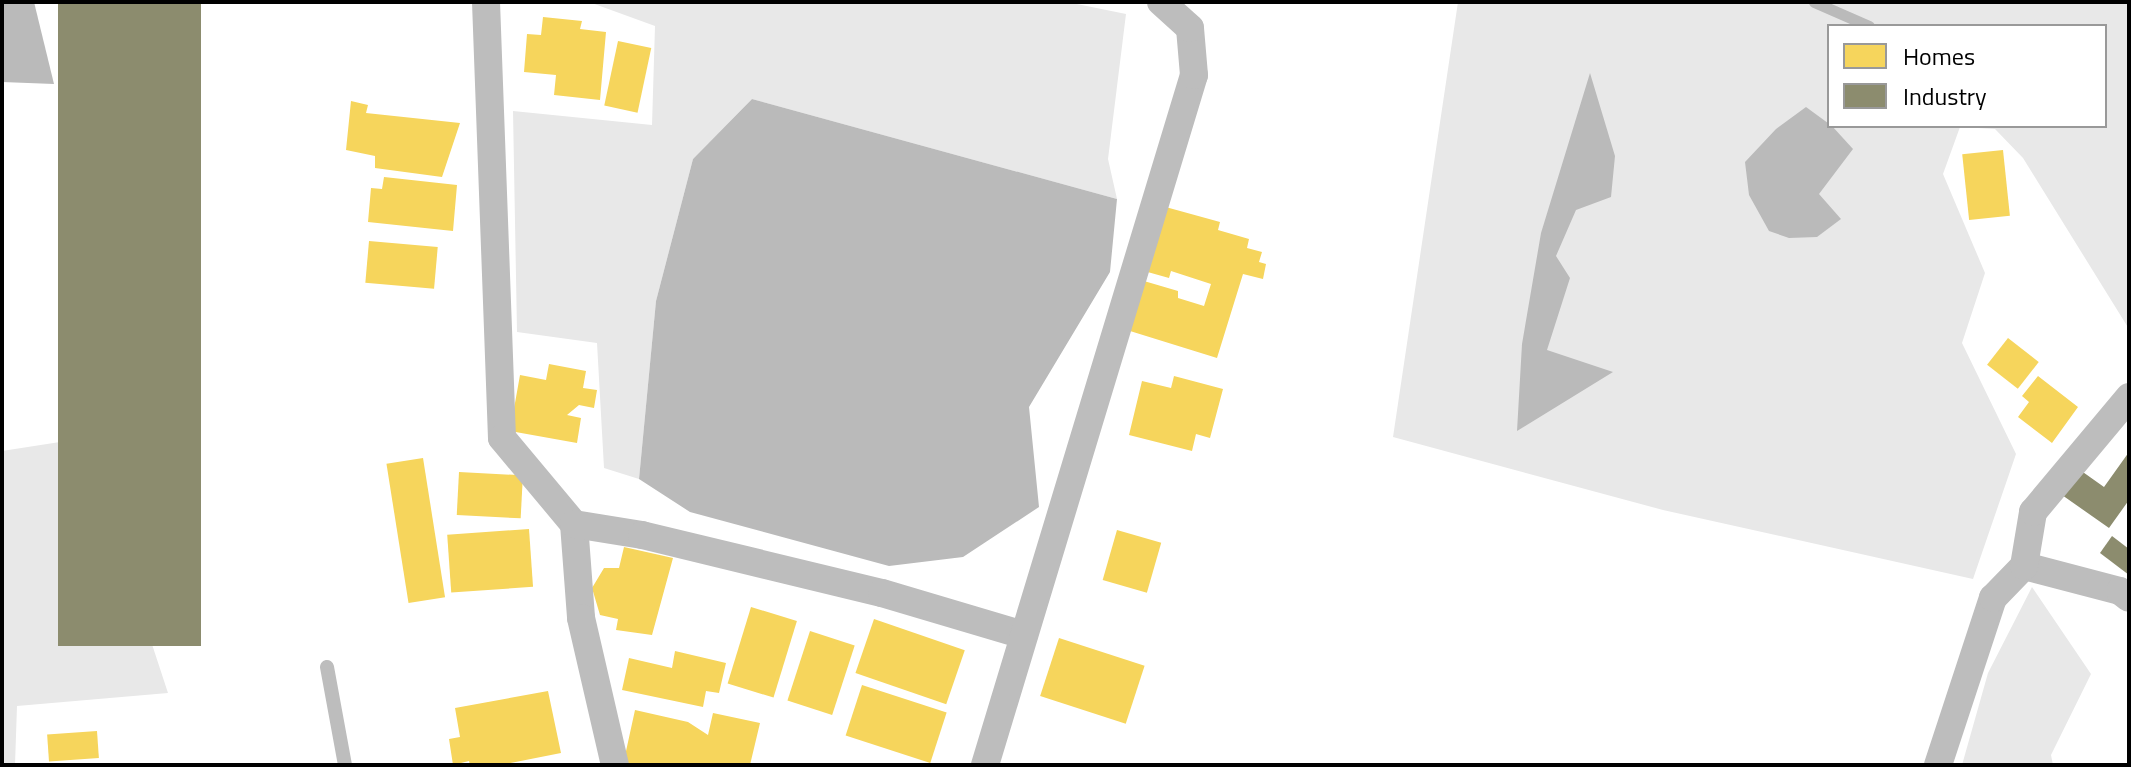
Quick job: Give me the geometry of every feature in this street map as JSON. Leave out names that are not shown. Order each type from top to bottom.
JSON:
[{"type":"street","points":[[486,2],[502,438],[574,524],[581,618],[615,765]]},
{"type":"street","points":[[985,765],[1194,75],[1190,28],[1161,2]]},
{"type":"street","points":[[1938,765],[1993,598],[2024,566],[2033,512],[2129,397]]},
{"type":"street","points":[[574,524],[642,535],[882,593],[1024,635]]},
{"type":"street","points":[[2024,566],[2120,591],[2129,598]]},
{"type":"lane","points":[[327,667],[345,765]]},
{"type":"shaded area","points":[[2,2],[34,2],[54,84],[2,82]]},
{"type":"shaded area","points":[[589,2],[1067,2],[1126,14],[1108,159],[1117,199],[752,99],[693,159],[656,301],[639,479],[604,468],[597,343],[517,332],[513,111],[652,125],[655,26]]},
{"type":"shaded area","points":[[1458,2],[2129,2],[2129,329],[2023,158],[1995,129],[1978,128],[2107,128],[2107,24],[1827,24],[1827,128],[1960,128],[1943,174],[1985,273],[1962,343],[2016,454],[1973,579],[1663,510],[1393,437]]},
{"type":"shaded area","points":[[1590,73],[1615,156],[1611,197],[1576,210],[1556,256],[1570,278],[1547,350],[1613,372],[1517,431],[1522,344],[1541,233]]},
{"type":"shaded area","points":[[752,99],[1117,199],[1110,272],[1029,407],[1039,507],[963,557],[889,566],[690,512],[639,479],[656,301],[693,159]]},
{"type":"shaded area","points":[[1806,107],[1827,122],[1827,128],[1834,128],[1853,149],[1819,194],[1841,219],[1817,237],[1789,238],[1769,231],[1749,195],[1745,162],[1776,129]]},
{"type":"shaded area","points":[[105,435],[123,556],[168,693],[17,706],[15,765],[2,765],[2,451]]},
{"type":"shaded area","points":[[2032,587],[2091,674],[2051,755],[2053,765],[1962,765],[1988,673]]},
{"type":"building: Homes","points":[[543,17],[582,21],[580,29],[606,32],[600,100],[554,95],[556,75],[524,72],[527,34],[541,35]]},
{"type":"building: Homes","points":[[618,41],[651,48],[638,113],[604,106]]},
{"type":"building: Homes","points":[[351,101],[368,105],[366,113],[460,123],[442,177],[375,168],[375,156],[346,150]]},
{"type":"building: Homes","points":[[2003,150],[2010,216],[1969,220],[1962,154]]},
{"type":"building: Homes","points":[[384,177],[457,185],[453,231],[368,222],[371,188],[382,189]]},
{"type":"building: Homes","points":[[1162,206],[1220,222],[1218,230],[1249,239],[1247,248],[1262,252],[1259,262],[1266,264],[1263,279],[1243,274],[1217,358],[1130,331],[1144,281],[1178,291],[1178,298],[1204,306],[1211,284],[1171,271],[1169,278],[1144,271]]},
{"type":"building: Homes","points":[[369,241],[438,247],[434,289],[365,283]]},
{"type":"building: Homes","points":[[2008,338],[2039,362],[2018,389],[1987,365]]},
{"type":"building: Homes","points":[[549,364],[586,371],[583,388],[597,390],[594,408],[579,405],[567,415],[581,418],[577,443],[510,431],[520,375],[546,380]]},
{"type":"building: Homes","points":[[1174,376],[1223,389],[1210,438],[1196,434],[1192,451],[1129,435],[1142,381],[1171,388]]},
{"type":"building: Homes","points":[[2038,376],[2078,407],[2052,443],[2018,417],[2029,402],[2022,396]]},
{"type":"building: Homes","points":[[423,458],[445,597],[409,603],[386,464]]},
{"type":"building: Homes","points":[[459,472],[523,475],[521,518],[457,515]]},
{"type":"building: Homes","points":[[529,529],[533,587],[451,593],[447,535]]},
{"type":"building: Homes","points":[[1117,530],[1161,543],[1147,593],[1103,580]]},
{"type":"building: Homes","points":[[624,547],[673,558],[652,635],[616,630],[618,619],[600,615],[592,588],[604,568],[619,568]]},
{"type":"building: Homes","points":[[751,607],[797,621],[774,698],[728,684]]},
{"type":"building: Homes","points":[[874,619],[965,650],[946,704],[855,673]]},
{"type":"building: Homes","points":[[810,631],[855,646],[832,715],[787,700]]},
{"type":"building: Homes","points":[[1059,638],[1145,666],[1126,724],[1040,696]]},
{"type":"building: Homes","points":[[675,651],[726,663],[719,693],[706,691],[703,707],[622,690],[629,658],[672,668]]},
{"type":"building: Homes","points":[[862,685],[947,713],[930,763],[846,735]]},
{"type":"building: Homes","points":[[548,691],[561,753],[500,765],[470,765],[469,761],[453,765],[449,739],[460,737],[455,708]]},
{"type":"building: Homes","points":[[635,710],[688,722],[708,735],[713,713],[760,723],[750,765],[623,765]]},
{"type":"building: Homes","points":[[97,731],[99,758],[49,761],[47,734]]},
{"type":"building: Industry","points":[[58,2],[201,2],[201,646],[58,646]]},
{"type":"building: Industry","points":[[2129,452],[2129,500],[2109,528],[2062,495],[2080,470],[2104,487]]},
{"type":"building: Industry","points":[[2112,536],[2129,549],[2129,575],[2100,553]]},
{"type":"waterway","points":[[1814,2],[1864,24]]}]
